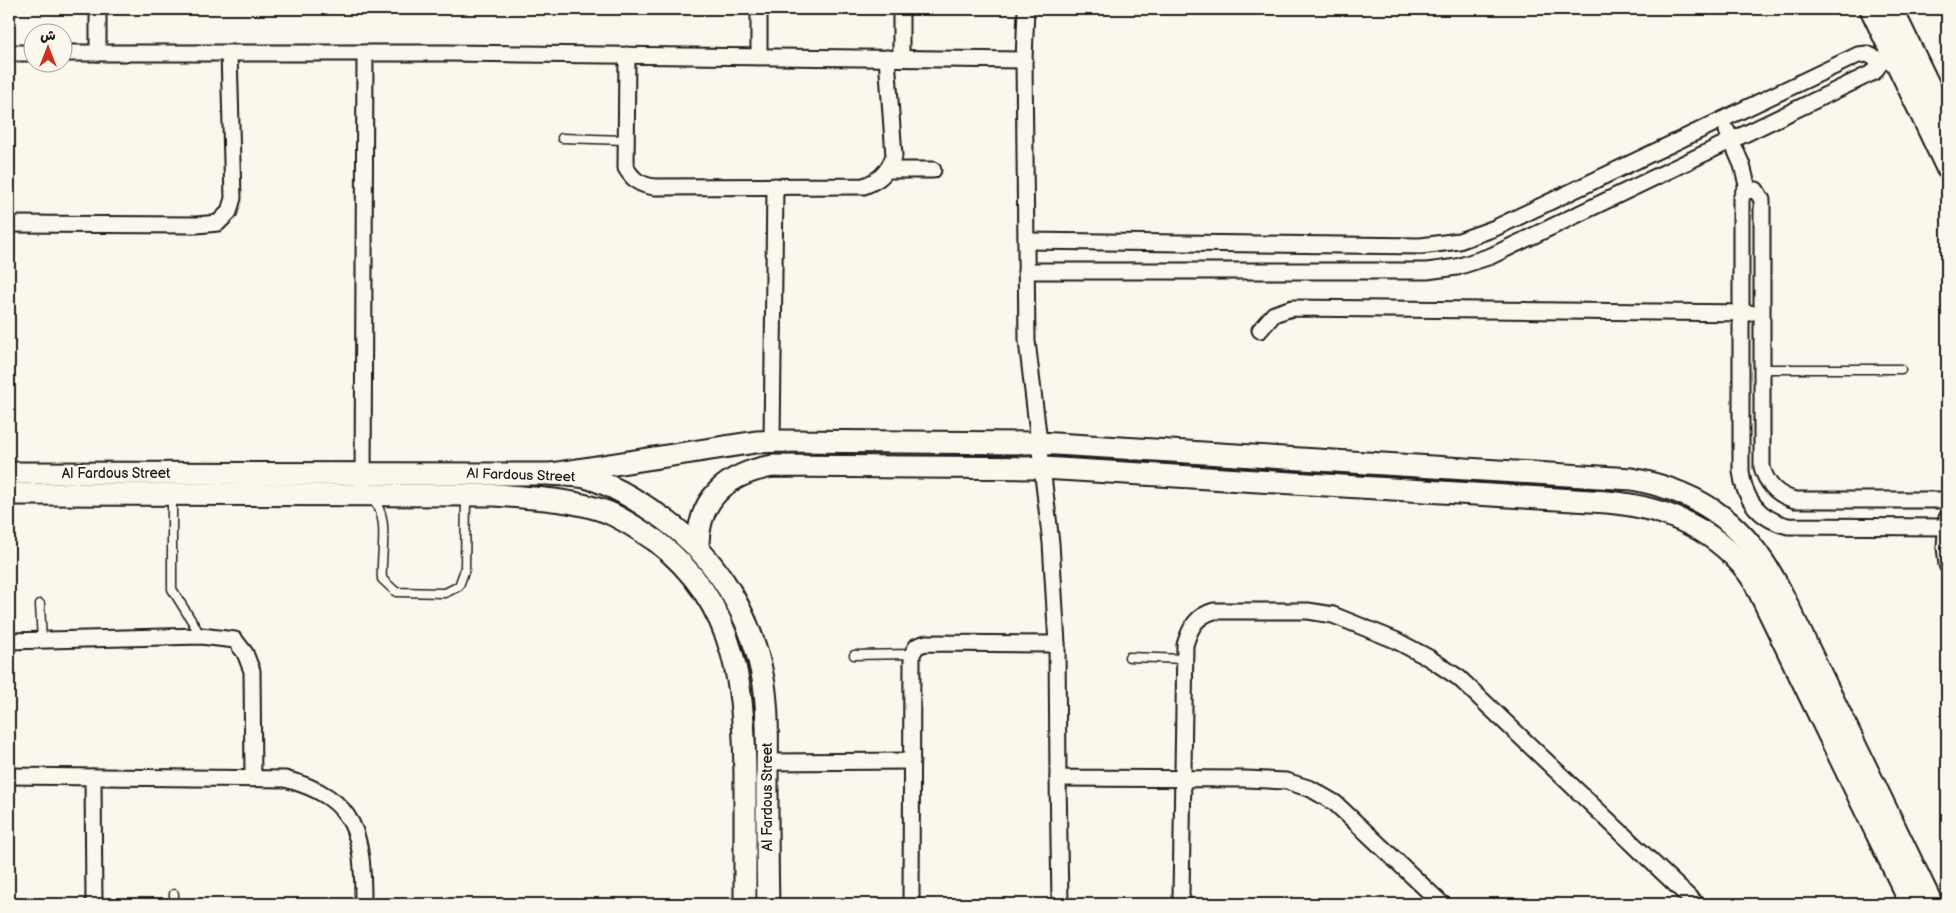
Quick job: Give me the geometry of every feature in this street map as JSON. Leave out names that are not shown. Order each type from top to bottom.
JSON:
[{"type":"street","points":[[98,9],[98,53]]},
{"type":"street","points":[[759,9],[759,56]]},
{"type":"street","points":[[627,55],[626,168],[632,179],[643,185],[864,186],[878,180],[888,170],[894,156],[894,58],[901,9]]},
{"type":"street","points":[[1026,9],[1024,60],[1027,341],[1051,543],[1057,644],[1060,904]]},
{"type":"street","points":[[1870,9],[1889,61],[1947,168]]},
{"type":"street","points":[[1892,9],[1947,123]]},
{"type":"street","points":[[9,53],[22,53]]},
{"type":"street","points":[[72,53],[365,53],[1024,60]]},
{"type":"street","points":[[9,224],[197,225],[218,223],[229,212],[232,198],[229,53]]},
{"type":"street","points":[[364,495],[365,53]]},
{"type":"street","points":[[1026,241],[1441,244],[1478,235],[1495,228],[1858,55],[1867,54],[1889,61],[1917,62]]},
{"type":"street","points":[[1026,271],[1427,271],[1457,267],[1491,256],[1874,72],[1889,61]]},
{"type":"street","points":[[1722,121],[1742,165],[1748,189]]},
{"type":"street","points":[[888,170],[933,170]]},
{"type":"street","points":[[772,441],[775,186]]},
{"type":"street","points":[[1947,500],[1804,501],[1787,498],[1768,482],[1762,467],[1762,200],[1756,190],[1748,189],[1744,191],[1741,199],[1741,471],[1745,492],[1758,511],[1777,523],[1793,526],[1947,524],[1945,547],[1947,565]]},
{"type":"street","points":[[1260,330],[1274,314],[1292,308],[1762,314]]},
{"type":"street","points":[[552,474],[772,441],[1039,443],[1632,479],[1658,484],[1705,504],[1726,519],[1745,536],[1774,578],[1932,904]]},
{"type":"street","points":[[698,547],[701,522],[711,499],[730,480],[756,469],[773,466],[1043,468],[1607,502],[1646,507],[1682,519],[1699,528],[1730,552],[1744,566],[1754,581],[1910,904]]},
{"type":"street","name":"Al Fardous Street","points":[[9,473],[552,474],[585,477],[645,505],[682,532],[698,547],[737,602],[754,643],[764,686],[767,762],[768,904]]},
{"type":"street","name":"Al Fardous Street","points":[[9,494],[466,495],[539,498],[573,503],[608,512],[643,532],[665,548],[697,581],[717,614],[732,653],[742,690],[745,737],[745,904]]},
{"type":"street","points":[[1184,904],[1181,896],[1186,645],[1190,628],[1203,614],[1214,611],[1308,610],[1333,615],[1395,640],[1459,678],[1696,904]]},
{"type":"street","points":[[9,641],[42,642],[201,636],[235,640],[245,653],[252,671],[254,778]]},
{"type":"street","points":[[911,904],[912,654],[917,646],[926,643],[1057,644]]},
{"type":"street","points":[[767,762],[912,761]]},
{"type":"street","points":[[9,776],[285,779],[311,786],[343,809],[353,823],[363,871],[363,904]]},
{"type":"street","points":[[93,777],[94,904]]},
{"type":"street","points":[[1058,778],[1286,781],[1311,789],[1335,803],[1442,904]]},
{"type":"lane","points":[[562,138],[625,140]]},
{"type":"lane","points":[[1762,368],[1901,368]]},
{"type":"lane","points":[[172,495],[172,589],[201,636]]},
{"type":"lane","points":[[364,495],[376,502],[383,517],[382,580],[396,592],[445,593],[459,586],[465,569],[466,495]]},
{"type":"lane","points":[[40,604],[42,642]]},
{"type":"lane","points":[[854,655],[912,654]]},
{"type":"lane","points":[[1129,658],[1186,659]]},
{"type":"lane","points":[[174,894],[174,904]]}]
